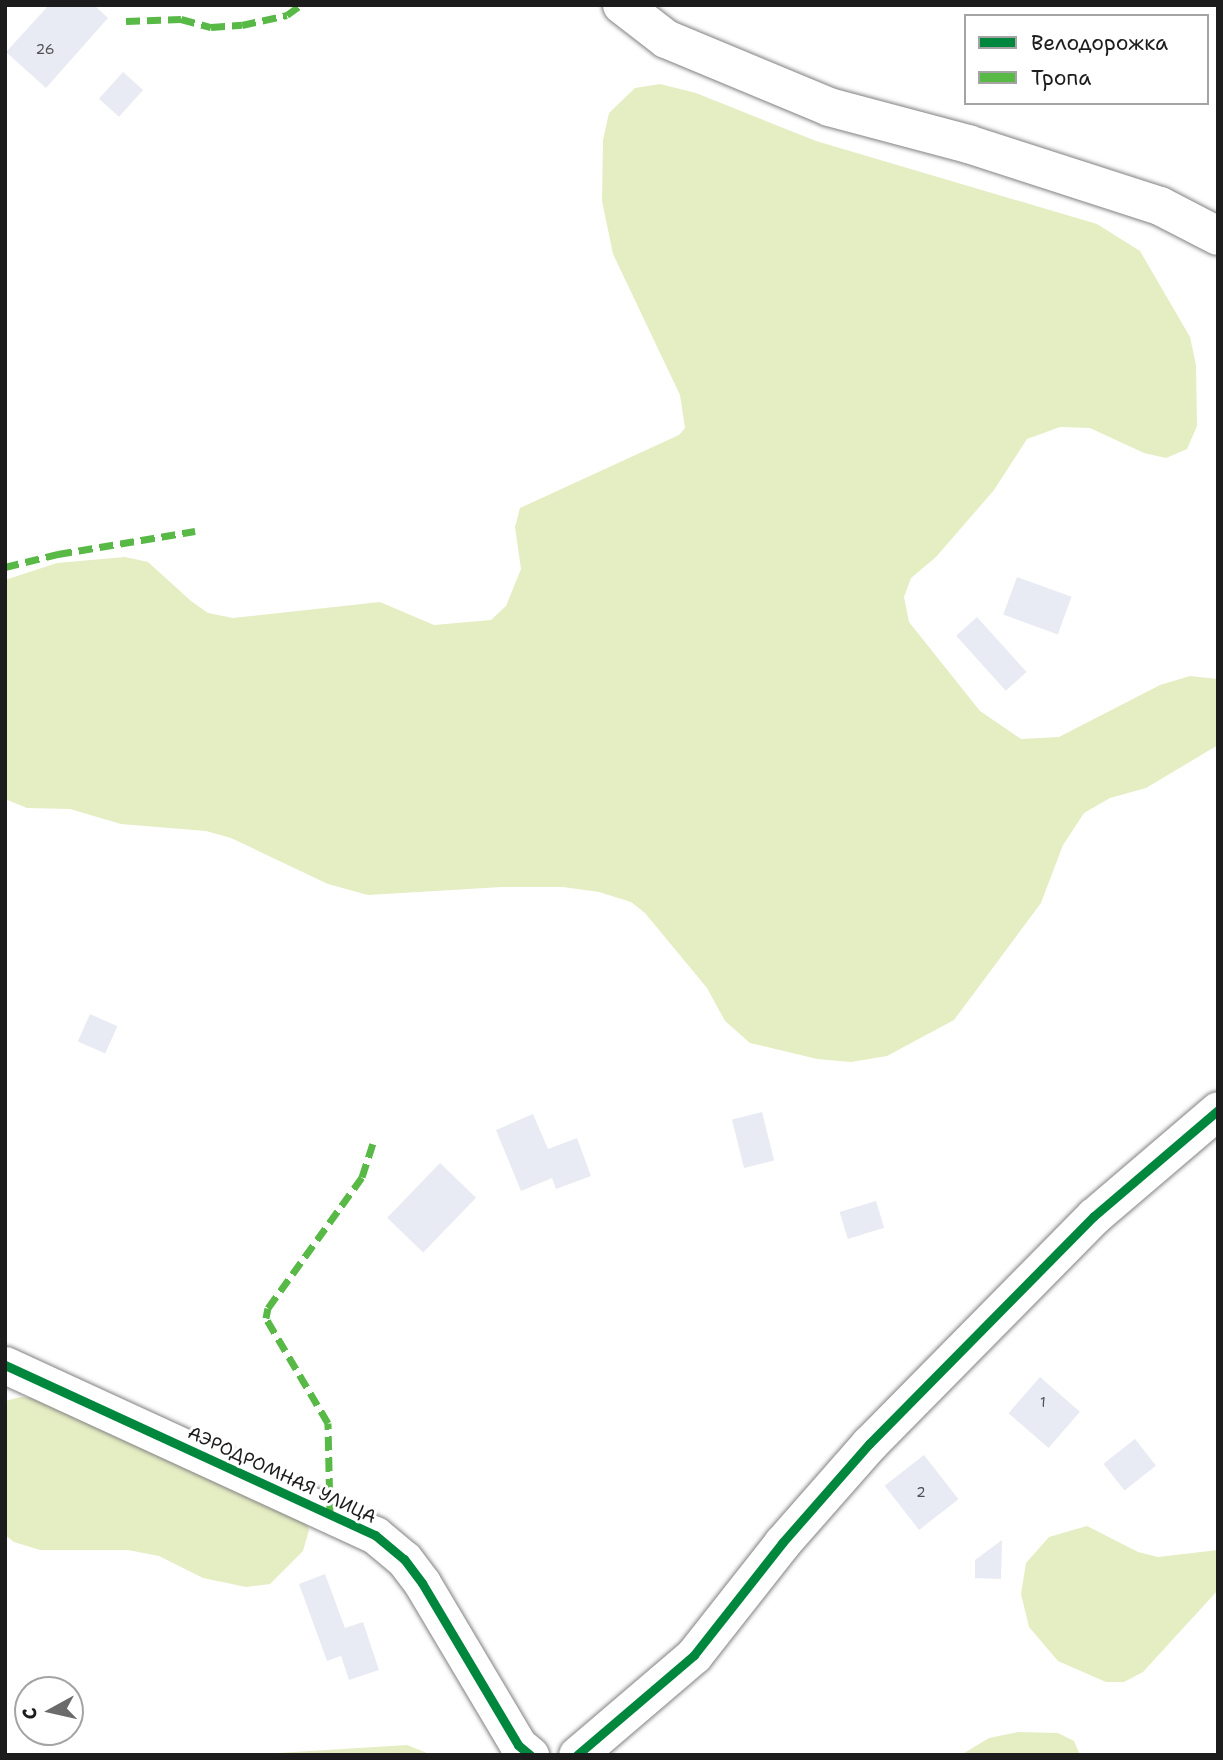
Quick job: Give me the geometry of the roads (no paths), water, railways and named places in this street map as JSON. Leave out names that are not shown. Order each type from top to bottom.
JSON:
[{"type":"main road","points":[[622,5],[666,39],[829,107],[968,144],[1160,206],[1218,236]]},
{"type":"street","points":[[577,1755],[694,1655],[782,1543],[869,1444],[1094,1216],[1218,1110]]},
{"type":"street","name":"АЭРОДРОМНАЯ УЛИЦА","points":[[5,1365],[375,1535],[404,1559],[422,1583],[518,1745],[530,1755]]}]
